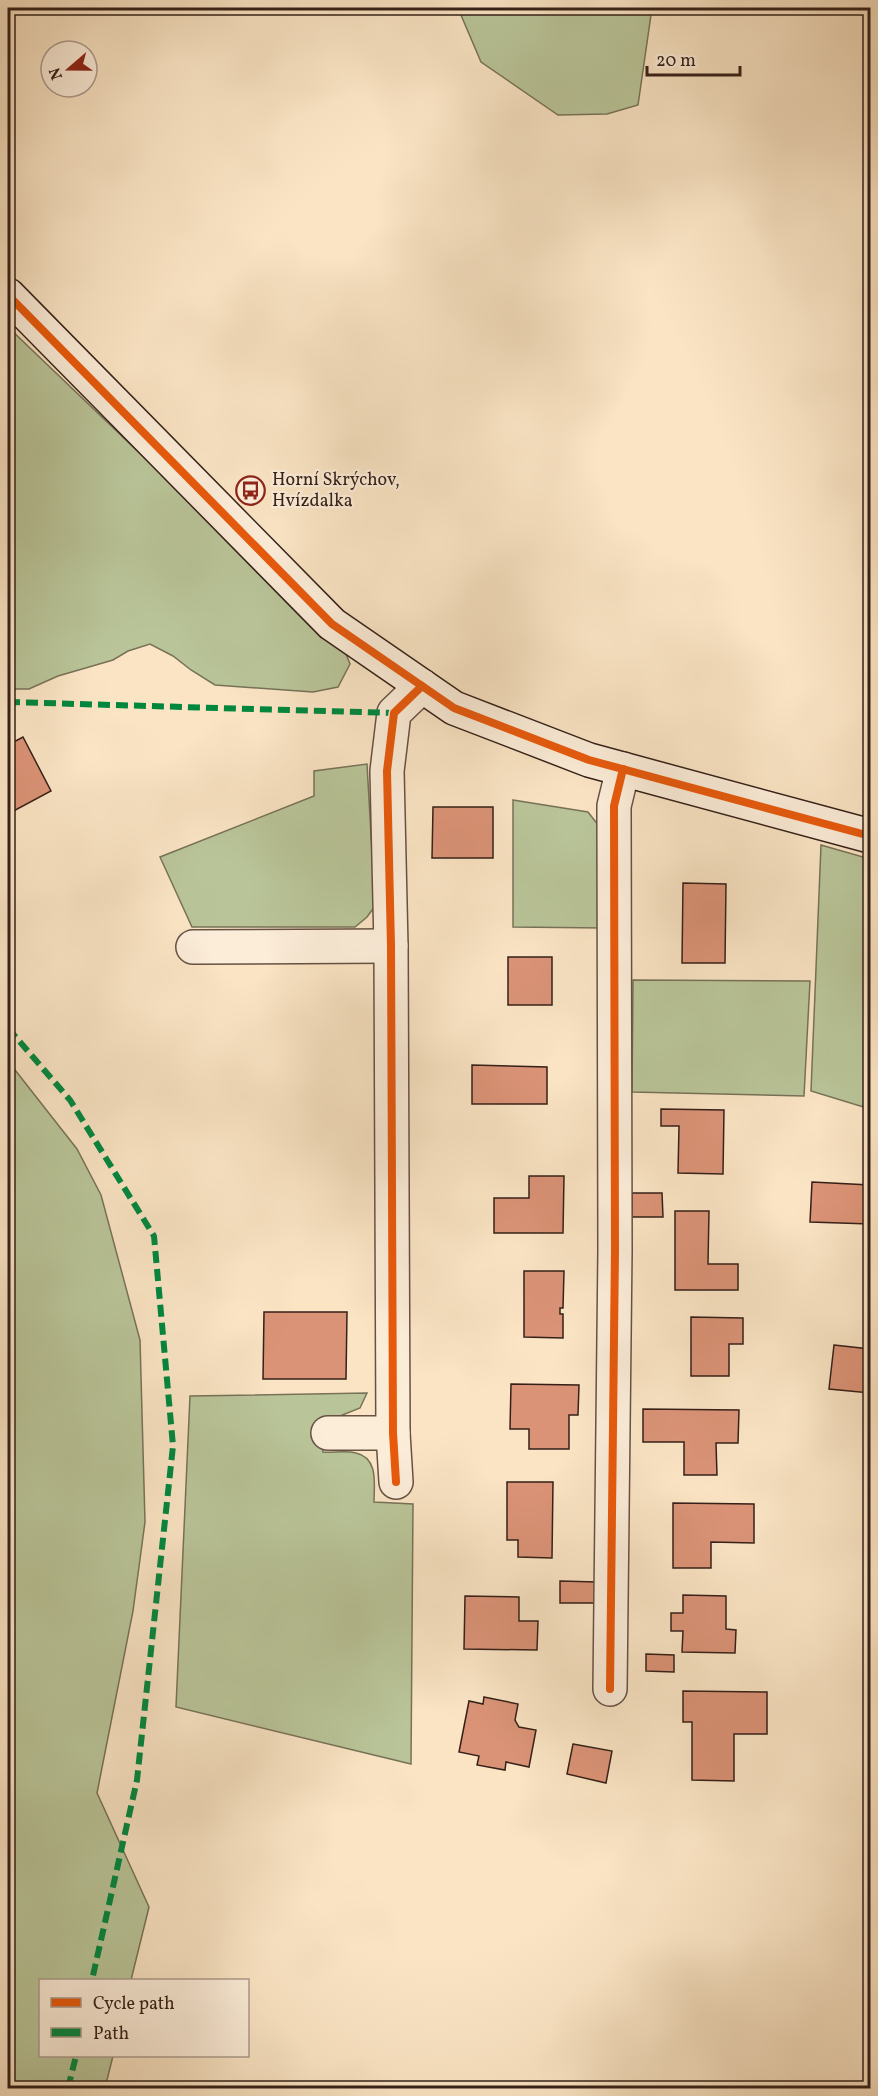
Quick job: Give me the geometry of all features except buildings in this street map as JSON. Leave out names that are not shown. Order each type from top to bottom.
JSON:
[{"type":"street","points":[[8,295],[333,624],[454,708],[589,760],[870,836]]},
{"type":"street","points":[[396,1482],[393,1434],[391,946],[387,771],[394,713],[422,686]]},
{"type":"street","points":[[610,1689],[615,1250],[614,806],[623,769]]},
{"type":"street","points":[[193,947],[391,946]]},
{"type":"street","points":[[328,1433],[393,1434]]},
{"type":"green space","points":[[458,8],[652,8],[638,105],[607,114],[558,115],[481,62]]},
{"type":"green space","points":[[8,327],[344,649],[350,664],[338,687],[313,692],[215,685],[173,656],[150,644],[128,651],[113,660],[58,676],[29,689],[8,689]]},
{"type":"green space","points":[[367,764],[375,906],[367,917],[355,927],[192,927],[160,857],[314,796],[314,771]]},
{"type":"green space","points":[[513,800],[588,812],[602,830],[604,928],[513,927]]},
{"type":"green space","points":[[821,845],[870,859],[870,1109],[811,1091]]},
{"type":"green space","points":[[633,980],[810,981],[804,1096],[632,1092]]},
{"type":"green space","points":[[8,1061],[77,1149],[101,1195],[140,1340],[145,1522],[133,1611],[97,1793],[149,1907],[131,1979],[39,1979],[39,2057],[113,2057],[105,2088],[8,2088]]},
{"type":"green space","points":[[367,1393],[360,1408],[340,1416],[322,1417],[323,1452],[352,1452],[369,1460],[374,1473],[374,1502],[413,1504],[411,1764],[176,1707],[190,1396]]},
{"type":"marked path","points":[[8,702],[394,713]]},
{"type":"marked path","points":[[8,1028],[70,1100],[154,1236],[173,1446],[137,1780],[92,1979]]},
{"type":"marked path","points":[[68,2088],[76,2057]]},
{"type":"cycle path","points":[[8,295],[332,624],[454,708],[589,760],[870,836]]},
{"type":"cycle path","points":[[396,1482],[393,1433],[391,946],[387,771],[394,713],[422,686]]},
{"type":"cycle path","points":[[610,1689],[615,1250],[614,806],[623,769]]},
{"type":"place","name":"Horní Skrýchov, Hvízdalka","points":[[251,490]]}]
